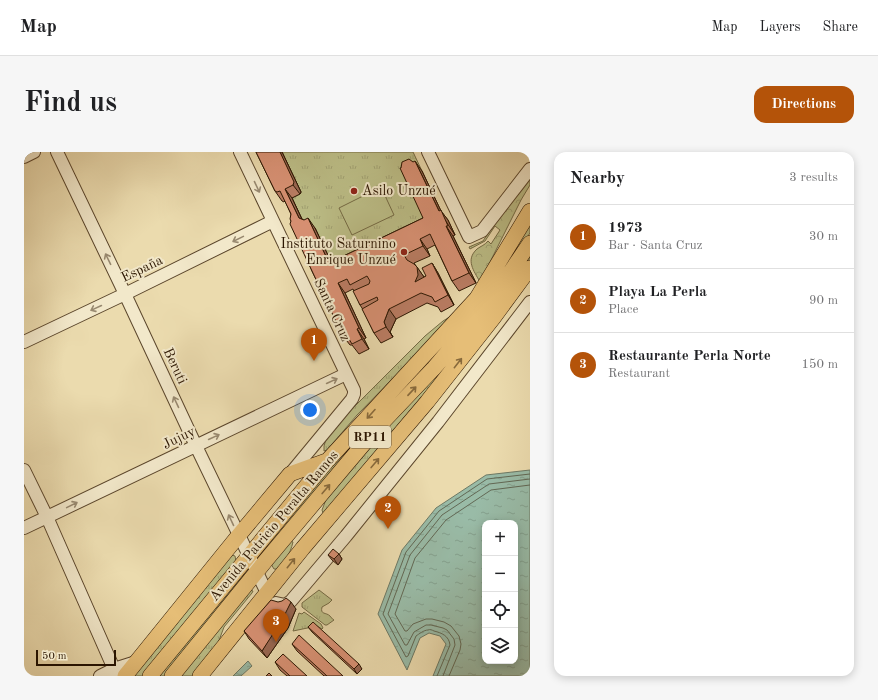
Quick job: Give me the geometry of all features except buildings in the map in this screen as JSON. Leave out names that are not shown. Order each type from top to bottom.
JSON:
[{"type":"main road","name":"Avenida Patricio Peralta Ramos","points":[[150,676],[327,461],[482,291],[530,211]]},
{"type":"main road","name":"RP11","points":[[491,311],[530,243]]},
{"type":"main road","points":[[200,676],[303,548],[427,402],[491,311],[530,268]]},
{"type":"main road","name":"Avenida Patricio Peralta Ramos","points":[[172,676],[256,572],[378,428],[434,368],[491,311]]},
{"type":"main road","points":[[290,474],[327,461]]},
{"type":"main road","name":"Avenida Patricio Peralta Ramos","points":[[118,674],[136,662],[290,474]]},
{"type":"main road","points":[[303,548],[312,506]]},
{"type":"street","points":[[24,157],[34,152]]},
{"type":"street","name":"Beruti","points":[[56,152],[239,535],[256,572],[264,596]]},
{"type":"street","name":"Santa Cruz","points":[[240,152],[354,390],[354,394]]},
{"type":"street","points":[[428,152],[469,237],[482,231],[530,169]]},
{"type":"street","name":"España","points":[[24,342],[273,221]]},
{"type":"street","points":[[264,596],[282,605],[291,601],[346,536],[438,422],[530,302]]},
{"type":"street","name":"Jujuy","points":[[24,528],[346,374]]},
{"type":"street","name":"Avenida Patricio Peralta Ramos","points":[[290,474],[352,399],[354,394]]},
{"type":"street","points":[[24,470],[118,674],[100,676]]},
{"type":"green space","points":[[282,152],[413,152],[422,171],[420,172],[430,228],[336,272],[315,228],[306,228],[292,198],[301,192]]},
{"type":"green space","points":[[530,178],[530,185],[480,282],[472,266],[471,261],[473,253],[488,241],[491,244],[500,230],[495,226],[485,241],[470,249],[469,247],[483,241],[497,220]]},
{"type":"green space","points":[[381,187],[394,215],[352,235],[339,208]]},
{"type":"green space","points":[[530,225],[530,233],[483,305],[265,550],[263,549]]},
{"type":"green space","points":[[530,253],[530,261],[496,308],[323,513],[322,510],[327,497]]},
{"type":"green space","points":[[459,311],[357,415],[327,450],[324,451],[326,439],[352,409],[425,336],[443,321]]},
{"type":"green space","points":[[291,541],[293,542],[287,557],[277,569],[274,569],[271,564]]},
{"type":"green space","points":[[232,555],[235,556],[236,561],[143,676],[131,676]]},
{"type":"green space","points":[[243,574],[245,576],[165,676],[158,676]]},
{"type":"green space","points":[[251,590],[253,591],[252,593],[224,627],[217,646],[192,676],[180,676]]},
{"type":"green space","points":[[319,590],[332,600],[322,607],[322,611],[334,620],[327,625],[302,607],[302,603]]},
{"type":"green space","points":[[304,612],[321,624],[323,628],[322,629],[317,626],[293,631],[299,613],[302,614]]},
{"type":"water","points":[[530,470],[530,676],[433,676],[446,644],[440,636],[429,633],[420,638],[407,670],[378,614],[402,550],[436,508],[486,475]]},
{"type":"water","points":[[248,661],[252,666],[241,676],[233,676]]},
{"type":"place","name":"Asilo Unzué","points":[[354,191]]},
{"type":"place","name":"Instituto Saturnino Enrique Unzué","points":[[404,252]]},
{"type":"place","name":"1973","points":[[314,361]]},
{"type":"place","name":"Playa La Perla","points":[[388,529]]},
{"type":"place","name":"Restaurante Perla Norte","points":[[276,642]]}]
